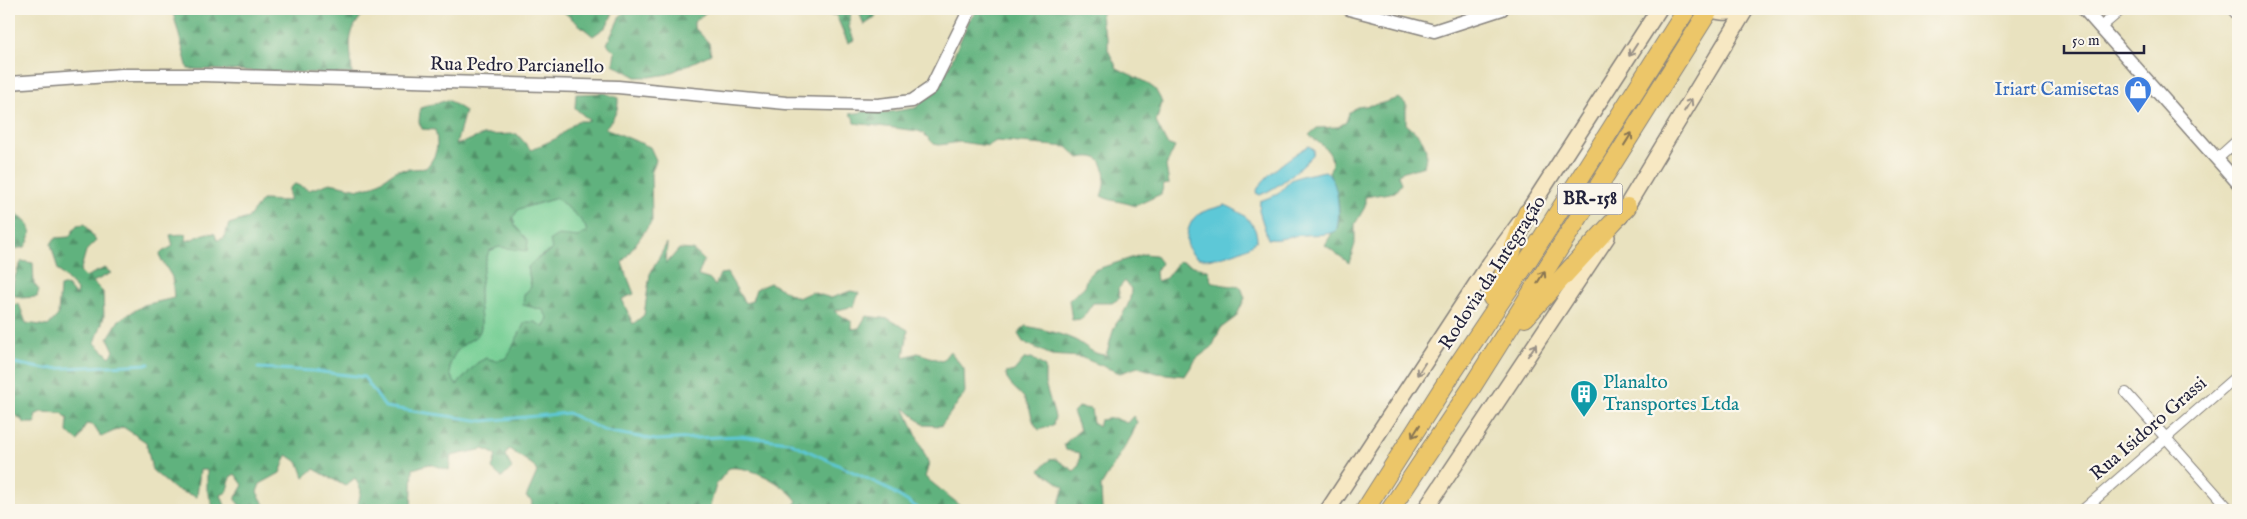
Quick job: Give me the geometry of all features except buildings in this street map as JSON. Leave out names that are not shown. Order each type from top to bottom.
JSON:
[{"type":"highway","name":"BR-158","points":[[1390,510],[1487,362],[1710,9]]},
{"type":"highway","name":"Rodovia da Integração","points":[[1365,510],[1528,260],[1683,16]]},
{"type":"highway","name":"BR-158","points":[[1487,362],[1527,314],[1627,207]]},
{"type":"highway","name":"BR-158","points":[[1452,375],[1500,283],[1527,213]]},
{"type":"main road","name":"BR-158","points":[[1328,510],[1490,263],[1527,213],[1659,9]]},
{"type":"main road","points":[[1710,9],[1719,12],[1732,12],[1739,9]]},
{"type":"main road","name":"BR-158","points":[[1425,510],[1627,207],[1746,9]]},
{"type":"street","name":"Rua Pedro Parcianello","points":[[9,83],[122,75],[204,75],[358,81],[618,87],[786,103],[878,105],[912,100],[931,88],[970,9]]},
{"type":"street","points":[[1349,9],[1408,26],[1434,30],[1502,9]]},
{"type":"street","points":[[2084,9],[2238,182]]},
{"type":"street","points":[[2101,27],[2122,9]]},
{"type":"street","points":[[2232,9],[2238,16]]},
{"type":"street","points":[[2217,158],[2238,140]]},
{"type":"street","name":"Rua Isidoro Grassi","points":[[2083,510],[2238,375]]},
{"type":"street","points":[[2126,393],[2230,510]]},
{"type":"green space","points":[[172,9],[368,9],[360,17],[352,32],[350,46],[352,74],[188,69]]},
{"type":"green space","points":[[560,9],[615,9],[606,27],[593,36]]},
{"type":"green space","points":[[629,9],[710,9],[694,22],[694,27],[709,43],[711,54],[668,74],[636,77],[613,64],[615,52],[607,44],[620,16]]},
{"type":"green space","points":[[809,9],[874,9],[876,17],[864,25],[859,12],[851,11],[849,27],[854,40],[848,43],[836,15],[814,14]]},
{"type":"green space","points":[[979,9],[1101,9],[1102,25],[1108,40],[1108,50],[1117,68],[1155,89],[1162,103],[1156,122],[1167,144],[1175,147],[1166,166],[1169,184],[1164,185],[1161,194],[1135,206],[1101,196],[1104,187],[1104,170],[1100,161],[1092,157],[1079,158],[1067,147],[996,141],[988,146],[960,142],[939,145],[934,144],[923,133],[918,131],[854,123],[853,117],[849,114],[869,111],[883,113],[915,108],[935,91],[949,67],[969,20]]},
{"type":"green space","points":[[605,93],[618,98],[618,107],[615,115],[605,128],[650,147],[656,160],[651,174],[652,221],[622,263],[634,294],[622,299],[633,324],[644,315],[650,274],[667,243],[666,264],[679,249],[693,250],[704,260],[698,276],[711,280],[715,286],[720,274],[727,273],[745,303],[752,301],[756,289],[770,283],[798,298],[811,292],[831,298],[851,291],[859,293],[854,306],[834,311],[852,322],[852,329],[859,328],[866,316],[889,319],[908,330],[904,357],[918,353],[942,361],[950,351],[964,369],[965,393],[941,426],[924,425],[904,407],[929,464],[925,477],[966,510],[790,510],[797,501],[776,482],[747,470],[729,468],[716,485],[709,510],[531,510],[532,501],[526,497],[537,472],[533,465],[509,449],[505,455],[512,468],[502,478],[492,469],[496,455],[484,449],[451,456],[449,470],[429,464],[413,469],[411,510],[357,510],[361,490],[355,478],[345,486],[314,469],[304,477],[299,463],[287,455],[280,473],[260,484],[257,492],[264,504],[262,510],[239,505],[235,499],[243,485],[235,474],[230,477],[227,492],[221,495],[226,509],[214,509],[207,490],[207,470],[200,470],[197,497],[174,489],[152,470],[146,442],[123,427],[101,437],[93,425],[86,424],[78,441],[67,432],[68,419],[62,413],[41,412],[35,415],[36,423],[25,423],[9,410],[9,319],[11,305],[19,304],[26,323],[48,326],[58,315],[60,287],[67,285],[76,296],[77,290],[58,270],[51,244],[55,238],[69,237],[77,225],[85,224],[96,241],[86,251],[80,272],[85,277],[105,268],[111,273],[93,282],[103,292],[104,317],[95,343],[110,357],[114,351],[108,338],[119,320],[144,305],[174,298],[172,277],[161,259],[160,253],[173,246],[170,235],[185,234],[187,241],[207,233],[215,234],[217,240],[224,238],[229,224],[248,218],[262,200],[289,201],[289,188],[295,184],[309,190],[330,183],[359,189],[373,186],[397,170],[426,168],[433,159],[437,141],[435,130],[422,129],[419,122],[420,108],[448,100],[465,111],[456,145],[483,135],[517,134],[531,150],[557,138],[577,121],[590,121],[575,108],[576,94]],"holes":[[[557,198],[582,221],[587,231],[579,237],[558,235],[550,240],[552,250],[535,260],[528,267],[531,287],[524,295],[523,305],[543,310],[548,318],[544,327],[535,322],[525,322],[507,358],[496,361],[486,358],[477,363],[457,385],[450,374],[451,363],[456,352],[476,337],[480,331],[480,287],[489,251],[499,247],[527,251],[528,241],[515,226],[513,217],[519,209]]]},
{"type":"green space","points":[[1399,98],[1406,104],[1406,124],[1420,137],[1425,147],[1426,159],[1424,166],[1398,174],[1401,184],[1395,192],[1365,197],[1365,207],[1355,224],[1355,244],[1349,263],[1325,245],[1332,233],[1336,231],[1339,217],[1338,202],[1329,173],[1332,160],[1328,151],[1309,135],[1317,128],[1338,127],[1346,122],[1349,113],[1357,107],[1379,104]]},
{"type":"green space","points":[[557,198],[582,221],[587,231],[549,251],[528,267],[531,287],[524,295],[543,310],[548,318],[544,327],[525,323],[507,359],[496,361],[486,358],[477,363],[457,385],[450,374],[450,363],[460,347],[476,337],[480,331],[480,287],[489,251],[528,241],[515,226],[513,217],[519,209]]},
{"type":"green space","points":[[9,210],[20,216],[28,224],[31,234],[25,247],[9,250]]},
{"type":"green space","points":[[1144,254],[1155,255],[1161,263],[1156,272],[1157,281],[1166,278],[1179,261],[1209,271],[1211,281],[1215,283],[1241,287],[1245,298],[1236,317],[1221,328],[1212,347],[1196,359],[1185,376],[1157,373],[1138,367],[1120,373],[1080,357],[1051,355],[1023,342],[1018,334],[1025,326],[1063,335],[1075,340],[1093,352],[1106,355],[1114,328],[1128,304],[1131,289],[1125,281],[1118,289],[1120,298],[1112,303],[1093,303],[1082,319],[1072,320],[1069,300],[1084,287],[1087,277],[1094,270]]},
{"type":"green space","points":[[22,261],[33,263],[34,284],[39,290],[37,297],[21,298],[13,295],[15,277]]},
{"type":"green space","points":[[1032,358],[1045,367],[1045,383],[1055,417],[1053,425],[1039,430],[1034,423],[1027,402],[1010,384],[1006,373],[1014,371],[1024,359]]},
{"type":"green space","points":[[1078,407],[1091,409],[1093,423],[1098,427],[1100,420],[1114,418],[1127,423],[1133,416],[1137,422],[1132,435],[1101,486],[1102,510],[1057,510],[1064,487],[1040,470],[1049,460],[1056,459],[1074,471],[1079,466],[1080,453],[1066,450],[1064,444],[1080,430],[1073,412]]},
{"type":"water","points":[[1309,146],[1314,150],[1313,155],[1295,172],[1267,192],[1260,195],[1256,193],[1271,173],[1295,154]]},
{"type":"water","points":[[1325,171],[1330,175],[1338,199],[1338,225],[1336,231],[1324,234],[1268,239],[1259,211],[1260,201],[1278,194],[1291,180]]},
{"type":"water","points":[[1225,205],[1247,218],[1254,228],[1257,240],[1246,248],[1228,255],[1209,259],[1196,257],[1187,243],[1190,225],[1196,216],[1202,212]]},
{"type":"waterway","points":[[9,362],[45,369],[149,364]]},
{"type":"waterway","points":[[258,368],[313,371],[364,377],[385,407],[483,421],[568,413],[605,431],[656,440],[739,436],[789,442],[883,486],[921,510]]},
{"type":"place","name":"Iriart Camisetas","points":[[2138,114]]},
{"type":"place","name":"Planalto Transportes Ltda","points":[[1584,418]]}]
